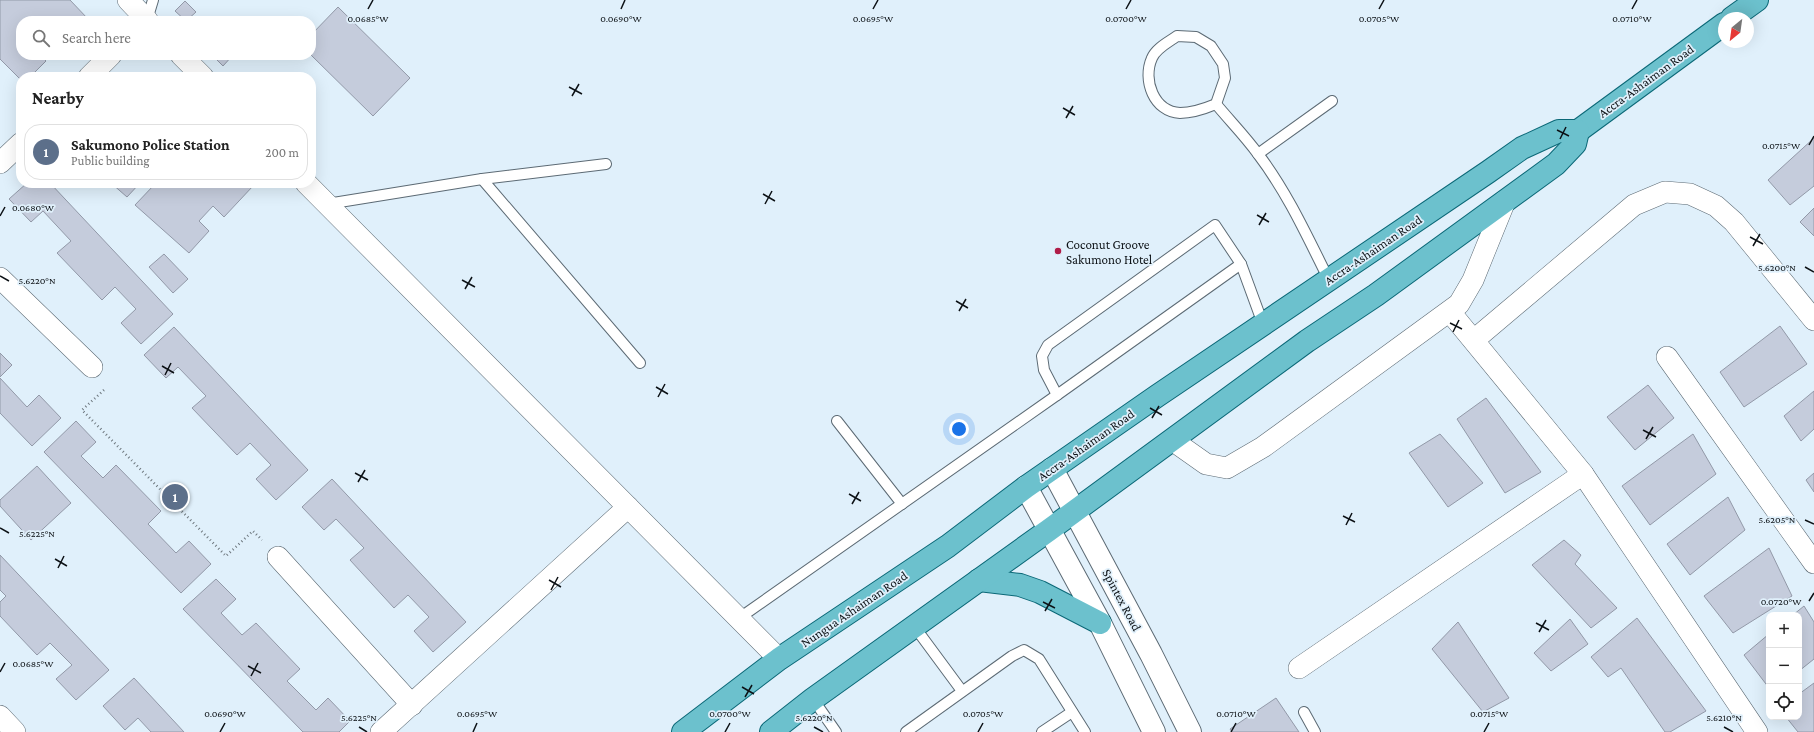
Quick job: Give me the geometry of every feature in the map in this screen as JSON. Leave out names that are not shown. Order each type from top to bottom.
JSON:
[{"type":"main road","points":[[1740,12],[1757,0]]},
{"type":"main road","name":"Accra-Ashaiman Road","points":[[1026,487],[1156,396],[1522,148],[1559,131],[1578,131],[1718,28]]},
{"type":"main road","points":[[771,732],[813,698],[1049,530],[1307,341],[1376,295],[1556,164],[1575,144],[1578,131]]},
{"type":"main road","name":"Spintex Road","points":[[1052,469],[1151,654],[1190,732]]},
{"type":"main road","points":[[1026,487],[1100,623],[1154,732]]},
{"type":"main road","name":"Nungua Ashaiman Road","points":[[683,732],[779,659],[948,546],[1026,487]]},
{"type":"main road","points":[[979,580],[1020,585],[1040,592],[1100,623]]},
{"type":"street","points":[[128,0],[142,16]]},
{"type":"street","points":[[94,72],[106,60]]},
{"type":"street","points":[[186,60],[198,72]]},
{"type":"street","points":[[0,163],[16,148]]},
{"type":"street","points":[[311,188],[779,659]]},
{"type":"street","points":[[1474,340],[1634,205],[1665,192],[1690,194],[1716,206],[1734,222],[1814,320]]},
{"type":"street","points":[[1172,440],[1206,464],[1227,468],[1263,447],[1459,304],[1473,280],[1505,201]]},
{"type":"street","points":[[0,278],[92,368]]},
{"type":"street","points":[[1450,312],[1583,474],[1749,729]]},
{"type":"street","points":[[1667,357],[1814,563]]},
{"type":"street","points":[[1298,668],[1583,474]]},
{"type":"street","points":[[381,732],[628,507]]},
{"type":"street","points":[[278,557],[412,705]]},
{"type":"street","points":[[0,716],[15,732]]},
{"type":"lane","points":[[148,16],[153,0]]},
{"type":"lane","points":[[1177,36],[1196,37],[1211,46],[1223,64],[1225,78],[1216,104],[1194,112],[1178,113],[1165,108],[1153,97],[1148,78],[1152,58],[1162,46],[1177,36]]},
{"type":"lane","points":[[1258,154],[1332,101]]},
{"type":"lane","points":[[1216,104],[1258,154],[1297,216],[1329,280]]},
{"type":"lane","points":[[327,204],[482,178],[606,164]]},
{"type":"lane","points":[[482,178],[640,363]]},
{"type":"lane","points":[[1057,395],[1044,370],[1042,356],[1048,345],[1215,225],[1241,264],[1263,324]]},
{"type":"lane","points":[[738,619],[1241,264]]},
{"type":"lane","points":[[837,421],[902,504]]},
{"type":"lane","points":[[914,626],[962,691]]},
{"type":"lane","points":[[906,732],[1012,656],[1024,650],[1039,659],[1085,732]]},
{"type":"lane","points":[[813,698],[836,732]]},
{"type":"lane","points":[[1042,732],[1072,712]]},
{"type":"lane","points":[[1304,712],[1315,732]]},
{"type":"path","points":[[92,368],[108,386],[82,410],[226,556],[253,531],[278,557]]},
{"type":"building","points":[[0,0],[70,0],[85,16],[16,16],[16,60],[46,61],[35,72],[16,72],[16,75],[0,59]]},
{"type":"building","points":[[185,1],[196,12],[192,16],[180,16],[175,11]]},
{"type":"building","points":[[338,7],[410,78],[373,116],[316,60],[316,30]]},
{"type":"building","points":[[217,60],[228,60],[223,66]]},
{"type":"building","points":[[1814,138],[1814,186],[1790,205],[1768,180]]},
{"type":"building","points":[[21,188],[55,188],[173,314],[141,344],[121,323],[136,309],[115,287],[102,300],[57,253],[71,241],[43,211],[31,222],[9,199]]},
{"type":"building","points":[[117,188],[135,188],[127,197]]},
{"type":"building","points":[[151,188],[251,188],[224,217],[213,206],[199,221],[209,231],[189,253],[135,205]]},
{"type":"building","points":[[1814,208],[1814,236],[1800,222]]},
{"type":"building","points":[[164,254],[188,279],[173,293],[149,267]]},
{"type":"building","points":[[1780,326],[1807,364],[1744,407],[1720,372]]},
{"type":"building","points":[[174,327],[308,470],[276,500],[256,479],[271,465],[250,443],[237,455],[192,408],[206,396],[178,367],[166,378],[144,355]]},
{"type":"building","points":[[0,353],[12,365],[0,377]]},
{"type":"building","points":[[0,378],[27,407],[39,395],[61,418],[32,446],[0,413]]},
{"type":"building","points":[[1648,385],[1674,418],[1635,450],[1607,417]]},
{"type":"building","points":[[1814,391],[1814,429],[1801,441],[1784,416]]},
{"type":"building","points":[[1486,398],[1541,472],[1505,493],[1457,419]]},
{"type":"building","points":[[76,421],[96,442],[81,456],[103,478],[116,465],[161,511],[148,524],[176,553],[189,541],[211,564],[181,593],[44,452]]},
{"type":"building","points":[[1440,434],[1483,483],[1448,507],[1409,453]]},
{"type":"building","points":[[1693,434],[1716,474],[1650,525],[1622,486]]},
{"type":"building","points":[[37,466],[71,503],[31,540],[0,506],[0,500]]},
{"type":"building","points":[[1814,473],[1814,492],[1806,480]]},
{"type":"building","points":[[332,479],[466,622],[433,652],[414,631],[429,617],[408,595],[394,608],[350,560],[364,548],[336,519],[324,530],[302,507]]},
{"type":"building","points":[[1728,497],[1745,530],[1690,575],[1667,544]]},
{"type":"building","points":[[1564,540],[1581,555],[1575,564],[1617,608],[1591,628],[1532,565]]},
{"type":"building","points":[[1769,548],[1792,596],[1733,633],[1704,596]]},
{"type":"building","points":[[0,555],[109,670],[76,700],[56,679],[72,665],[50,643],[37,655],[0,616],[0,602],[6,596],[0,590]]},
{"type":"building","points":[[216,579],[236,599],[221,613],[242,635],[256,623],[300,669],[287,681],[316,710],[328,698],[350,721],[339,732],[303,732],[183,609]]},
{"type":"building","points":[[1804,606],[1814,622],[1814,659],[1802,669],[1802,612],[1797,612]]},
{"type":"building","points":[[1637,618],[1706,711],[1670,732],[1665,732],[1621,668],[1608,677],[1591,657]]},
{"type":"building","points":[[1570,619],[1588,644],[1551,671],[1534,653]]},
{"type":"building","points":[[1458,622],[1509,698],[1483,712],[1432,649]]},
{"type":"building","points":[[1766,637],[1766,684],[1744,655]]},
{"type":"building","points":[[134,678],[184,732],[151,732],[138,718],[125,730],[103,706]]},
{"type":"building","points":[[1814,683],[1814,732],[1798,732],[1788,720],[1802,720],[1802,692]]},
{"type":"building","points":[[1276,698],[1299,732],[1232,732],[1230,729]]},
{"type":"place","name":"Coconut Groove Sakumono Hotel","points":[[1058,251]]},
{"type":"place","name":"Sakumono Police Station","points":[[175,497]]}]
